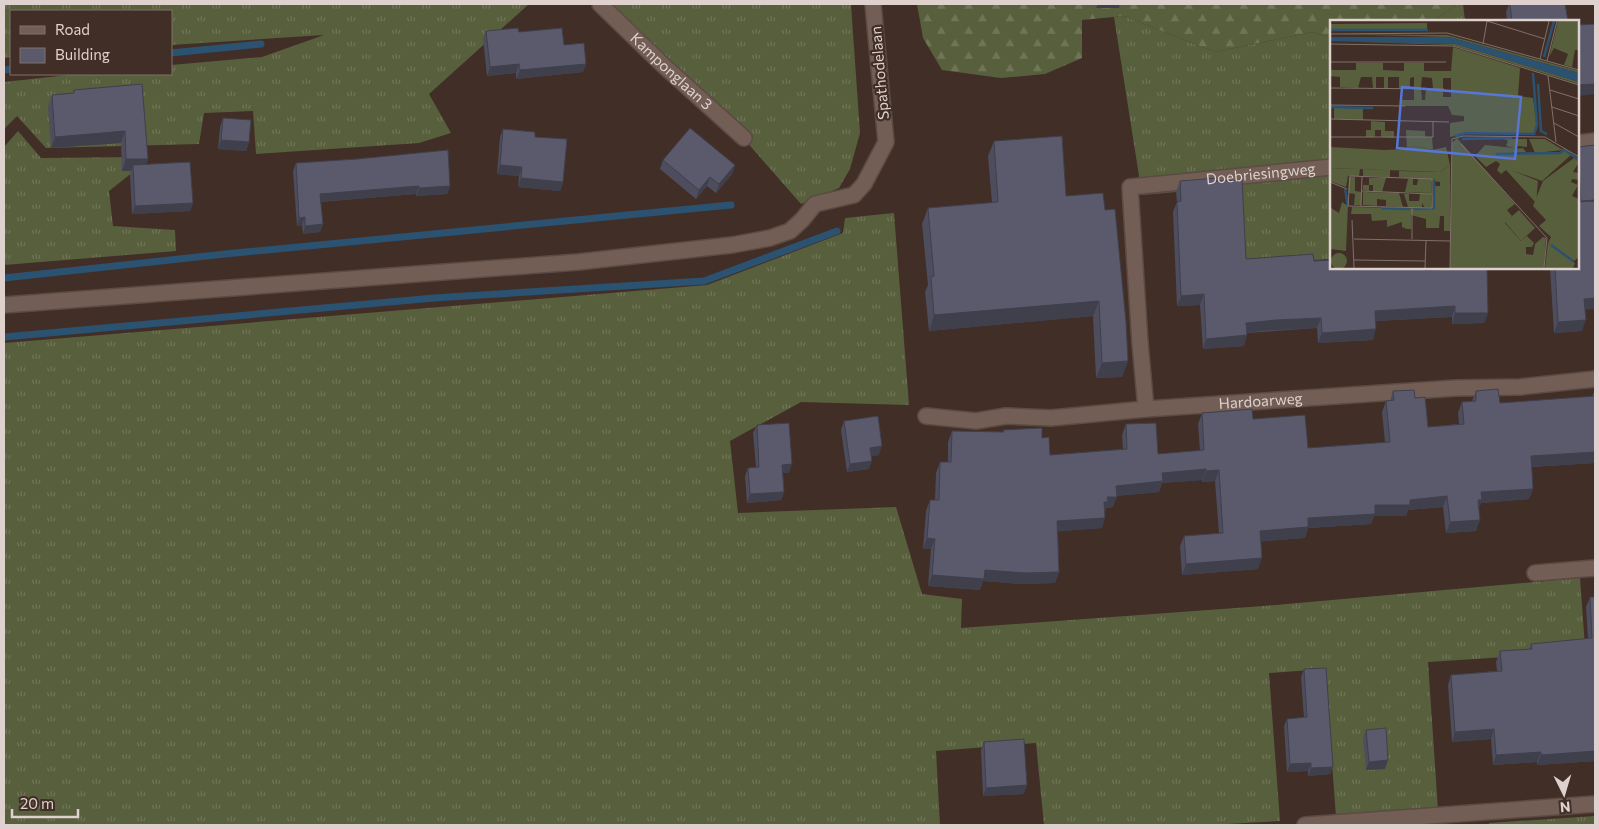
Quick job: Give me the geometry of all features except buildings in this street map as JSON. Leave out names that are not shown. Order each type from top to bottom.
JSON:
[{"type":"street","name":"Kamponglaan 3","points":[[600,4],[663,65],[744,138]]},
{"type":"street","name":"Spathodelaan","points":[[4,305],[578,262],[732,245],[770,238],[790,231],[815,204],[854,195],[864,184],[886,142],[873,4]]},
{"type":"street","points":[[1579,143],[1595,141]]},
{"type":"street","name":"Doebriesingweg","points":[[1146,410],[1130,188],[1330,167]]},
{"type":"street","name":"Hardoarweg","points":[[926,416],[976,421],[1006,416],[1051,418],[1456,388],[1520,387],[1595,379]]},
{"type":"street","points":[[1535,573],[1595,568]]},
{"type":"street","points":[[1305,825],[1595,804]]},
{"type":"green space","points":[[4,4],[529,4],[429,94],[451,133],[419,143],[256,154],[253,111],[204,113],[199,144],[46,148],[17,116],[4,129],[4,82],[69,75],[172,75],[172,65],[262,57],[324,35],[172,45],[172,10],[10,10],[10,57],[4,58]]},
{"type":"green space","points":[[602,4],[851,4],[860,133],[850,169],[839,188],[801,204],[715,106]]},
{"type":"green space","points":[[917,4],[1457,4],[1435,20],[1330,20],[1330,38],[1312,32],[1215,52],[1124,16],[1082,20],[1082,58],[1045,74],[1001,78],[942,70],[923,38]]},
{"type":"green space","points":[[1457,4],[1463,4],[1465,20],[1435,20]]},
{"type":"green space","points":[[1124,16],[1215,52],[1312,32],[1330,38],[1330,259],[1242,264],[1234,187],[1142,195],[1114,17]]},
{"type":"green space","points":[[18,131],[41,158],[137,157],[138,168],[109,191],[113,226],[175,230],[176,251],[4,265],[4,147]]},
{"type":"green space","points":[[894,213],[909,405],[801,402],[730,441],[738,513],[896,507],[922,594],[962,599],[961,628],[1263,606],[1580,578],[1585,647],[1521,656],[1428,662],[1438,810],[1336,817],[1325,669],[1269,673],[1280,821],[1210,825],[1044,825],[1036,743],[936,751],[940,825],[4,825],[4,343],[707,285],[843,233],[845,218]]},
{"type":"green space","points":[[1595,816],[1595,825],[1489,825],[1489,823]]},
{"type":"waterway","points":[[172,53],[261,44]]},
{"type":"waterway","points":[[4,70],[10,69]]},
{"type":"waterway","points":[[4,278],[225,254],[731,205]]},
{"type":"waterway","points":[[4,337],[434,298],[704,281],[837,231]]}]
